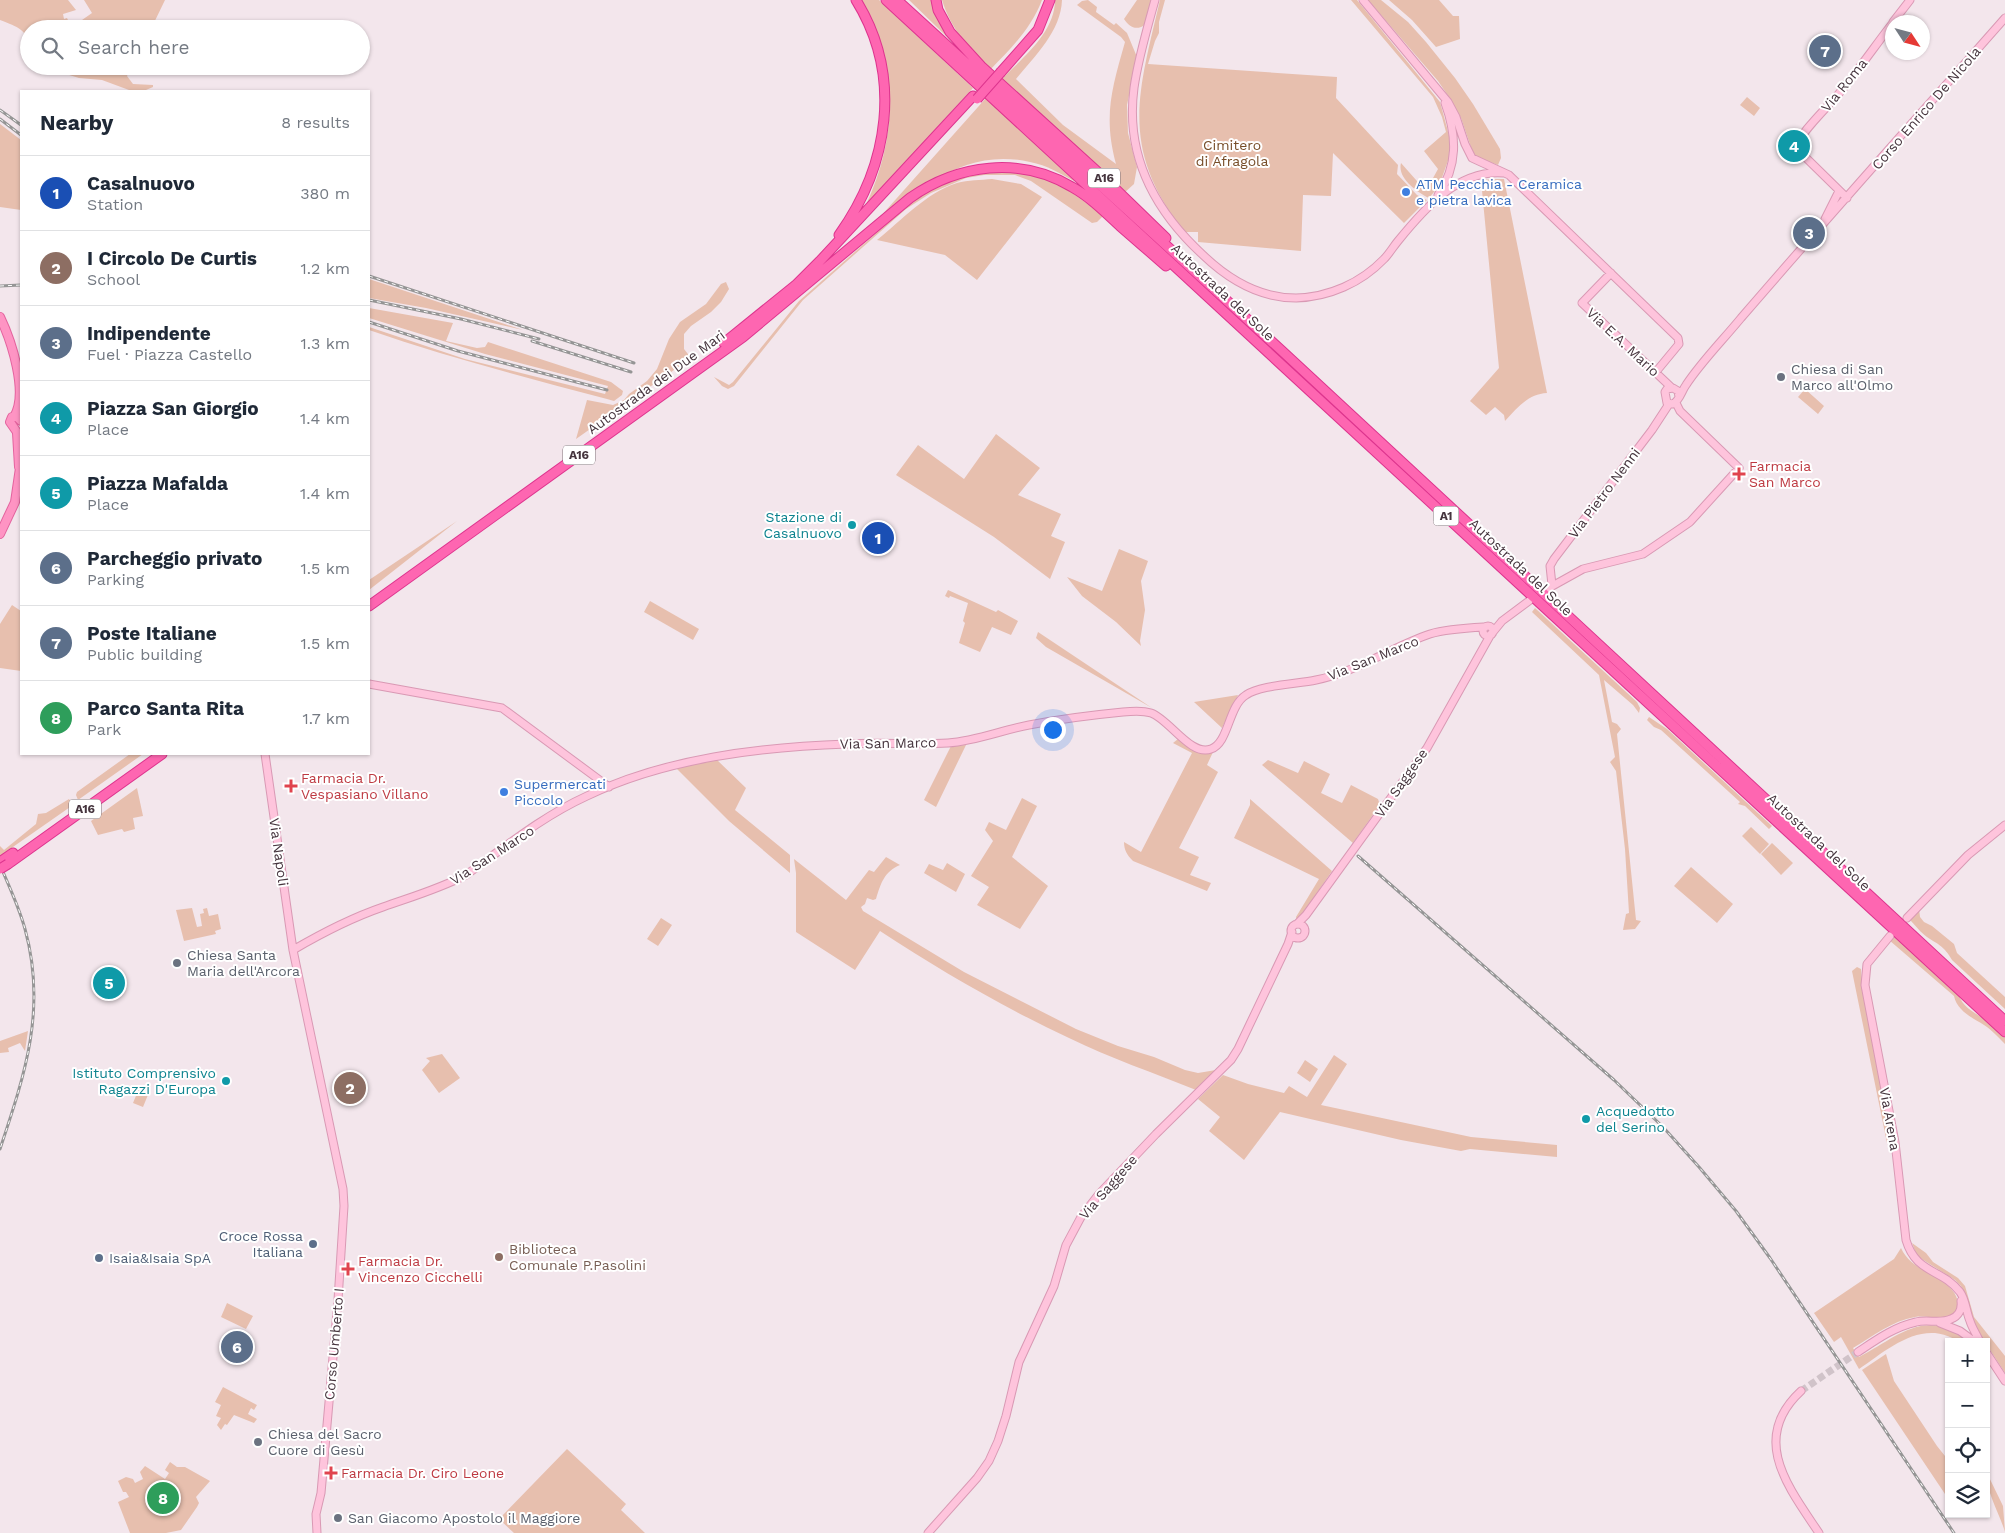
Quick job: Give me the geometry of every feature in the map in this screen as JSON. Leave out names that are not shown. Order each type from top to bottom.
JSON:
[{"type":"highway","points":[[785,298],[847,223],[868,184],[880,152],[883,131],[884,86],[880,60],[872,34],[856,0]]},
{"type":"highway","name":"Autostrada del Sole","points":[[886,0],[2005,1032]]},
{"type":"highway","name":"Autostrada del Sole","points":[[897,0],[1281,350],[2005,1021]]},
{"type":"highway","name":"A16","points":[[936,0],[938,10],[950,32],[981,66],[1100,174],[1281,350]]},
{"type":"highway","points":[[1000,71],[1034,27],[1043,10],[1045,0]]},
{"type":"highway","points":[[785,298],[1038,30],[1050,0]]},
{"type":"highway","points":[[785,298],[923,189],[953,175],[972,170],[1006,167],[1031,170],[1074,187],[1193,291],[1242,328]]},
{"type":"highway","name":"Autostrada dei Due Mari","points":[[370,597],[717,349],[785,298]]},
{"type":"highway","name":"Autostrada dei Due Mari","points":[[370,605],[728,348],[785,298]]},
{"type":"highway","name":"A16","points":[[3,863],[151,755]]},
{"type":"highway","name":"A16","points":[[3,863],[161,755]]},
{"type":"main road","points":[[1155,0],[1134,87],[1134,138],[1140,161],[1155,198],[1171,222],[1186,239],[1218,269],[1243,285],[1268,294],[1296,298],[1326,294],[1354,282],[1384,260],[1393,247],[1434,202],[1451,172],[1455,149],[1449,114],[1438,90]]},
{"type":"main road","points":[[1363,0],[1452,109],[1468,154],[1472,158],[1506,174],[1679,340],[1678,346],[1655,373]]},
{"type":"main road","name":"Via Roma","points":[[1899,15],[1910,0]]},
{"type":"main road","name":"Corso Enrico De Nicola","points":[[1835,207],[1847,198],[1906,128],[2005,18]]},
{"type":"main road","name":"Via Roma","points":[[1839,191],[1796,146],[1802,135],[1843,89],[1885,34]]},
{"type":"main road","points":[[1434,202],[1467,179],[1487,173],[1506,174]]},
{"type":"main road","points":[[1673,395],[1686,385],[1820,228],[1835,207],[1839,191],[1847,198]]},
{"type":"main road","name":"Via E.A. Mario","points":[[1550,587],[1583,569],[1643,554],[1690,522],[1739,468],[1680,411],[1664,380],[1582,303],[1611,273]]},
{"type":"main road","points":[[0,317],[9,338],[16,366],[19,419],[10,420],[10,424],[19,434],[20,465],[14,502],[0,534]]},
{"type":"main road","name":"Via Pietro Nenni","points":[[1550,587],[1550,566],[1554,559],[1652,430],[1673,395]]},
{"type":"main road","points":[[1487,631],[1529,601]]},
{"type":"main road","name":"Via San Marco","points":[[293,950],[334,926],[451,883],[466,875],[558,811],[588,795],[667,766],[743,752],[822,745],[948,743],[990,736],[1028,725],[1135,711],[1153,714],[1164,720],[1195,747],[1205,750],[1211,749],[1220,742],[1235,706],[1248,692],[1332,676],[1428,635],[1470,628],[1487,631]]},
{"type":"main road","name":"Via Saggese","points":[[1297,924],[1306,915],[1427,748],[1486,644],[1487,631]]},
{"type":"main road","points":[[370,684],[502,708],[609,787]]},
{"type":"main road","name":"Via Napoli","points":[[265,755],[293,950]]},
{"type":"main road","points":[[1907,918],[1968,855],[2005,825]]},
{"type":"main road","points":[[1305,930],[1302,925],[1297,924],[1293,927],[1294,935],[1303,936],[1305,930],[1306,915]]},
{"type":"main road","name":"Via Saggese","points":[[928,1533],[977,1478],[989,1461],[1006,1416],[1019,1362],[1054,1286],[1066,1245],[1081,1216],[1149,1140],[1230,1060],[1242,1042],[1294,935]]},
{"type":"main road","name":"Via Arena","points":[[1890,936],[1867,964],[1865,985],[1895,1142],[1906,1240],[1916,1260],[1957,1288]]},
{"type":"main road","name":"Corso Umberto I","points":[[293,950],[343,1189],[344,1206],[321,1493],[316,1514],[317,1533]]},
{"type":"main road","points":[[1858,1352],[1896,1329],[1919,1321],[1945,1321],[1955,1317],[1961,1306],[1957,1288]]},
{"type":"main road","points":[[1957,1288],[1962,1295],[1970,1324],[1978,1338]]},
{"type":"main road","points":[[1919,1321],[1951,1326],[1970,1338]]},
{"type":"main road","points":[[1990,1359],[2005,1381]]},
{"type":"main road","points":[[1801,1392],[1782,1415],[1777,1431],[1775,1448],[1784,1479],[1819,1533]]},
{"type":"green space","points":[[0,0],[68,0],[76,10],[63,14],[64,19],[67,18],[68,20],[20,20],[20,29],[0,20]]},
{"type":"green space","points":[[84,0],[165,0],[155,20],[82,20],[92,13]]},
{"type":"green space","points":[[860,0],[879,0],[973,88],[866,205],[877,179],[884,153],[890,102],[882,51],[873,25]]},
{"type":"green space","points":[[909,0],[932,0],[937,16],[974,63]]},
{"type":"green space","points":[[942,0],[1042,0],[1026,29],[990,70],[962,38],[950,20]]},
{"type":"green space","points":[[1055,0],[1062,0],[1061,11],[1052,33],[1016,79],[1063,125],[1116,164],[1110,131],[1111,102],[1125,42],[1121,37],[1077,5],[1082,1],[1088,0],[1097,7],[1096,12],[1114,25],[1116,23],[1127,33],[1137,57],[1127,105],[1128,133],[1137,167],[1134,184],[1123,194],[1001,80],[1027,54],[1043,34],[1054,12]]},
{"type":"green space","points":[[1137,0],[1152,0],[1146,24],[1134,28],[1124,19]]},
{"type":"green space","name":"Cimitero di Afragola","points":[[1160,0],[1165,0],[1159,22],[1159,33],[1148,64],[1337,77],[1336,98],[1398,165],[1397,174],[1417,195],[1427,200],[1404,223],[1333,153],[1331,196],[1303,195],[1301,251],[1198,242],[1198,232],[1184,232],[1163,202],[1150,174],[1142,146],[1139,120],[1145,64]]},
{"type":"green space","points":[[1351,0],[1357,0],[1440,102],[1450,139],[1450,155],[1439,186],[1429,198],[1419,192],[1405,179],[1402,174],[1401,163],[1424,189],[1427,189],[1438,169],[1424,151],[1446,132],[1442,117],[1433,97]]},
{"type":"green space","points":[[1368,0],[1381,0],[1408,22],[1455,78],[1500,149],[1501,158],[1498,165],[1474,156],[1461,118],[1451,100],[1438,81]]},
{"type":"green space","points":[[1389,0],[1439,0],[1453,16],[1459,16],[1460,39],[1436,47],[1412,20]]},
{"type":"green space","points":[[69,75],[128,75],[133,84],[153,85],[153,87],[146,90],[129,90],[102,80]]},
{"type":"green space","points":[[1747,97],[1760,108],[1754,116],[1740,105]]},
{"type":"green space","points":[[986,98],[1076,182],[1036,163],[1006,159],[984,160],[944,174],[907,198],[872,226]]},
{"type":"green space","points":[[0,124],[20,139],[20,210],[0,207]]},
{"type":"green space","points":[[1007,171],[1048,179],[1072,193],[1103,216],[1097,222],[1092,223],[1031,181],[1015,175],[984,175],[966,178],[931,193],[906,209],[803,300],[734,386],[728,389],[722,386],[714,377],[729,385],[733,382],[799,301],[923,194],[960,177],[979,172]]},
{"type":"green space","points":[[992,179],[1021,184],[1042,197],[977,280],[945,255],[877,240],[935,193],[961,182]]},
{"type":"green space","points":[[1504,179],[1547,393],[1529,399],[1505,421],[1504,415],[1495,407],[1486,415],[1470,401],[1499,368],[1481,180]]},
{"type":"green space","points":[[370,279],[523,330],[426,308],[370,298]]},
{"type":"green space","points":[[726,282],[729,289],[721,302],[684,334],[684,349],[691,358],[576,439],[587,400],[613,405],[624,400],[647,381],[657,369],[669,339],[680,322],[706,304],[721,284]]},
{"type":"green space","points":[[370,308],[453,323],[446,341],[477,348],[485,347],[488,342],[611,382],[623,391],[622,395],[614,401],[517,375],[398,340],[370,330],[370,327],[465,359],[605,394],[608,386],[485,354],[370,318]]},
{"type":"green space","points":[[1805,389],[1824,406],[1818,414],[1798,397]]},
{"type":"green space","points":[[996,434],[1040,468],[1018,495],[1061,514],[1051,536],[1065,542],[1050,579],[994,537],[896,475],[918,445],[964,479]]},
{"type":"green space","points":[[457,521],[370,589],[370,579]]},
{"type":"green space","points":[[1119,549],[1148,561],[1141,581],[1145,610],[1140,641],[1141,646],[1116,622],[1082,596],[1067,577],[1102,591]]},
{"type":"green space","points":[[948,590],[996,612],[998,610],[1018,621],[1011,635],[992,627],[980,652],[959,643],[968,603],[945,596]]},
{"type":"green space","points":[[650,601],[699,629],[693,640],[644,612]]},
{"type":"green space","points":[[12,605],[20,610],[20,671],[0,668],[0,624]]},
{"type":"green space","points":[[1535,608],[1637,702],[1640,708],[1639,713],[1633,705],[1604,680],[1612,722],[1621,729],[1617,734],[1636,920],[1641,921],[1635,929],[1623,930],[1626,914],[1629,913],[1625,849],[1616,771],[1610,762],[1615,757],[1599,675],[1532,612]]},
{"type":"green space","points":[[1038,632],[1152,708],[1046,647],[1036,638]]},
{"type":"green space","points":[[1238,695],[1222,728],[1194,702]]},
{"type":"green space","points":[[1649,717],[1667,729],[1772,826],[1769,829],[1745,806],[1738,804],[1740,802],[1661,730],[1654,727],[1647,720]]},
{"type":"green space","points":[[1178,739],[1198,752],[1213,752],[1207,765],[1218,772],[1179,848],[1199,857],[1190,875],[1211,883],[1207,891],[1133,861],[1125,848],[1124,842],[1141,852],[1192,753],[1173,743]]},
{"type":"green space","points":[[966,745],[936,807],[924,800],[951,746]]},
{"type":"green space","points":[[129,755],[142,755],[78,800],[77,792]]},
{"type":"green space","points":[[716,759],[746,788],[735,810],[790,855],[790,873],[729,821],[676,768]]},
{"type":"green space","points":[[1268,760],[1298,773],[1304,761],[1330,774],[1321,793],[1342,803],[1351,785],[1378,799],[1380,805],[1353,843],[1262,765]]},
{"type":"green space","points":[[137,788],[143,816],[133,818],[135,829],[124,832],[122,829],[98,835],[91,821]]},
{"type":"green space","points":[[1022,798],[1037,806],[1012,857],[1048,886],[1020,929],[977,905],[989,887],[971,876],[993,841],[985,830],[989,822],[1006,830]]},
{"type":"green space","points":[[69,799],[73,805],[0,856],[0,846],[4,850],[36,824],[38,814],[46,813]]},
{"type":"green space","points":[[1250,799],[1332,871],[1297,922],[1296,917],[1319,879],[1234,838],[1250,805]]},
{"type":"green space","points":[[1751,827],[1769,844],[1760,854],[1742,836]]},
{"type":"green space","points":[[1772,843],[1793,863],[1781,875],[1761,854]]},
{"type":"green space","points":[[886,857],[900,865],[887,875],[876,899],[867,898],[865,904],[861,907],[863,911],[964,972],[1076,1029],[1185,1070],[1198,1073],[1216,1070],[1196,1090],[1116,1059],[1044,1026],[996,1001],[880,931],[855,970],[796,932],[796,873],[794,859],[846,900],[869,870],[874,872]]},
{"type":"green space","points":[[947,863],[965,874],[956,892],[924,873],[929,864],[943,870]]},
{"type":"green space","points":[[1691,867],[1733,904],[1717,923],[1674,886]]},
{"type":"green space","points":[[192,908],[197,927],[202,926],[200,914],[204,913],[203,909],[207,908],[209,916],[218,914],[221,929],[215,931],[216,934],[184,941],[176,910]]},
{"type":"green space","points":[[1919,909],[1920,917],[1924,922],[1932,926],[1954,944],[1957,953],[2005,997],[2005,1009],[1952,960],[1944,949],[1925,935],[1909,919]]},
{"type":"green space","points":[[661,918],[672,925],[658,946],[647,939]]},
{"type":"green space","points":[[1893,936],[1958,993],[1966,1007],[1994,1027],[2005,1038],[2005,1044],[1990,1029],[1962,1010],[1954,996],[1889,940]]},
{"type":"green space","points":[[1857,967],[1861,969],[1862,985],[1891,1138],[1887,1143],[1852,971]]},
{"type":"green space","points":[[28,1031],[25,1051],[20,1043],[8,1048],[9,1052],[0,1053],[0,1041]]},
{"type":"green space","points":[[442,1054],[460,1078],[439,1093],[422,1070],[430,1061],[426,1058]]},
{"type":"green space","points":[[1334,1055],[1347,1064],[1321,1105],[1471,1137],[1557,1145],[1557,1157],[1470,1149],[1461,1151],[1401,1140],[1280,1112],[1244,1160],[1209,1131],[1220,1117],[1198,1099],[1223,1075],[1248,1084],[1284,1093],[1289,1086],[1307,1097]]},
{"type":"green space","points":[[1305,1060],[1318,1069],[1310,1082],[1297,1073]]},
{"type":"green space","points":[[140,1086],[150,1090],[143,1107],[133,1103]]},
{"type":"green space","points":[[1912,1243],[1926,1253],[1933,1262],[1958,1278],[1965,1286],[1974,1317],[2005,1356],[2005,1373],[1990,1350],[1990,1338],[1982,1338],[1977,1330],[1961,1286],[1955,1280],[1917,1256]]},
{"type":"green space","points":[[1901,1248],[1906,1257],[1914,1264],[1949,1286],[1955,1293],[1958,1302],[1957,1309],[1949,1317],[1915,1317],[1891,1325],[1853,1348],[1859,1357],[1899,1334],[1925,1325],[1939,1326],[1953,1331],[1963,1338],[1952,1338],[1935,1333],[1914,1336],[1885,1350],[1859,1369],[1841,1337],[1834,1342],[1814,1313],[1894,1259]]},
{"type":"green space","points":[[227,1303],[253,1316],[246,1329],[221,1317]]},
{"type":"green space","points":[[1886,1354],[1894,1381],[1945,1456],[1945,1494],[1862,1370]]},
{"type":"green space","points":[[223,1387],[257,1405],[254,1410],[251,1408],[248,1414],[257,1419],[254,1423],[234,1415],[221,1430],[217,1425],[221,1418],[216,1416],[221,1405],[215,1402]]},
{"type":"green space","points":[[567,1449],[626,1504],[621,1510],[645,1533],[514,1533],[499,1519]]},
{"type":"green space","points":[[170,1462],[177,1467],[185,1467],[210,1481],[196,1497],[199,1503],[197,1507],[181,1530],[166,1533],[130,1533],[118,1502],[129,1497],[126,1492],[123,1492],[118,1481],[126,1477],[133,1479],[135,1483],[143,1479],[140,1472],[145,1466],[165,1479],[169,1473],[165,1470]]},
{"type":"green space","points":[[1990,1479],[2003,1506],[2005,1532],[1990,1494]]},
{"type":"tunnel","points":[[1801,1391],[1858,1352]]},
{"type":"railway","points":[[0,110],[20,124]]},
{"type":"railway","points":[[0,119],[20,134]]},
{"type":"railway","points":[[370,276],[634,363]]},
{"type":"railway","points":[[0,286],[20,285]]},
{"type":"railway","points":[[370,300],[461,319],[539,339]]},
{"type":"railway","points":[[370,322],[458,351],[607,390]]},
{"type":"railway","points":[[532,341],[631,372]]},
{"type":"railway","points":[[1358,856],[1614,1080],[1663,1127],[1699,1167],[1736,1211],[1770,1258],[1954,1533]]},
{"type":"railway","points":[[0,865],[25,929],[34,987],[33,1014],[25,1068],[0,1149]]},
{"type":"place","name":"Poste Italiane","points":[[1825,51]]},
{"type":"place","name":"Piazza San Giorgio","points":[[1794,146]]},
{"type":"place","name":"ATM Pecchia - Ceramica e pietra lavica","points":[[1406,192]]},
{"type":"place","name":"Indipendente","points":[[1809,233]]},
{"type":"place","name":"Chiesa di San Marco all'Olmo","points":[[1781,377]]},
{"type":"place","name":"Farmacia San Marco","points":[[1739,474]]},
{"type":"place","name":"Stazione di Casalnuovo","points":[[852,525]]},
{"type":"place","name":"Casalnuovo","points":[[878,538]]},
{"type":"place","name":"Farmacia Dr. Vespasiano Villano","points":[[291,786]]},
{"type":"place","name":"Supermercati Piccolo","points":[[504,792]]},
{"type":"place","name":"Chiesa Santa Maria dell'Arcora","points":[[177,963]]},
{"type":"place","name":"Piazza Mafalda","points":[[109,983]]},
{"type":"place","name":"Istituto Comprensivo Ragazzi D'Europa","points":[[226,1081]]},
{"type":"place","name":"I Circolo De Curtis","points":[[350,1088]]},
{"type":"place","name":"Acquedotto del Serino","points":[[1586,1119]]},
{"type":"place","name":"Croce Rossa Italiana","points":[[313,1244]]},
{"type":"place","name":"Biblioteca Comunale P.Pasolini","points":[[499,1257]]},
{"type":"place","name":"Isaia&Isaia SpA","points":[[99,1258]]},
{"type":"place","name":"Farmacia Dr. Vincenzo Cicchelli","points":[[348,1269]]},
{"type":"place","name":"Parcheggio privato","points":[[237,1347]]},
{"type":"place","name":"Chiesa del Sacro Cuore di Gesù","points":[[258,1442]]},
{"type":"place","name":"Farmacia Dr. Ciro Leone","points":[[331,1473]]},
{"type":"place","name":"Parco Santa Rita","points":[[163,1498]]},
{"type":"place","name":"San Giacomo Apostolo il Maggiore","points":[[338,1518]]}]
